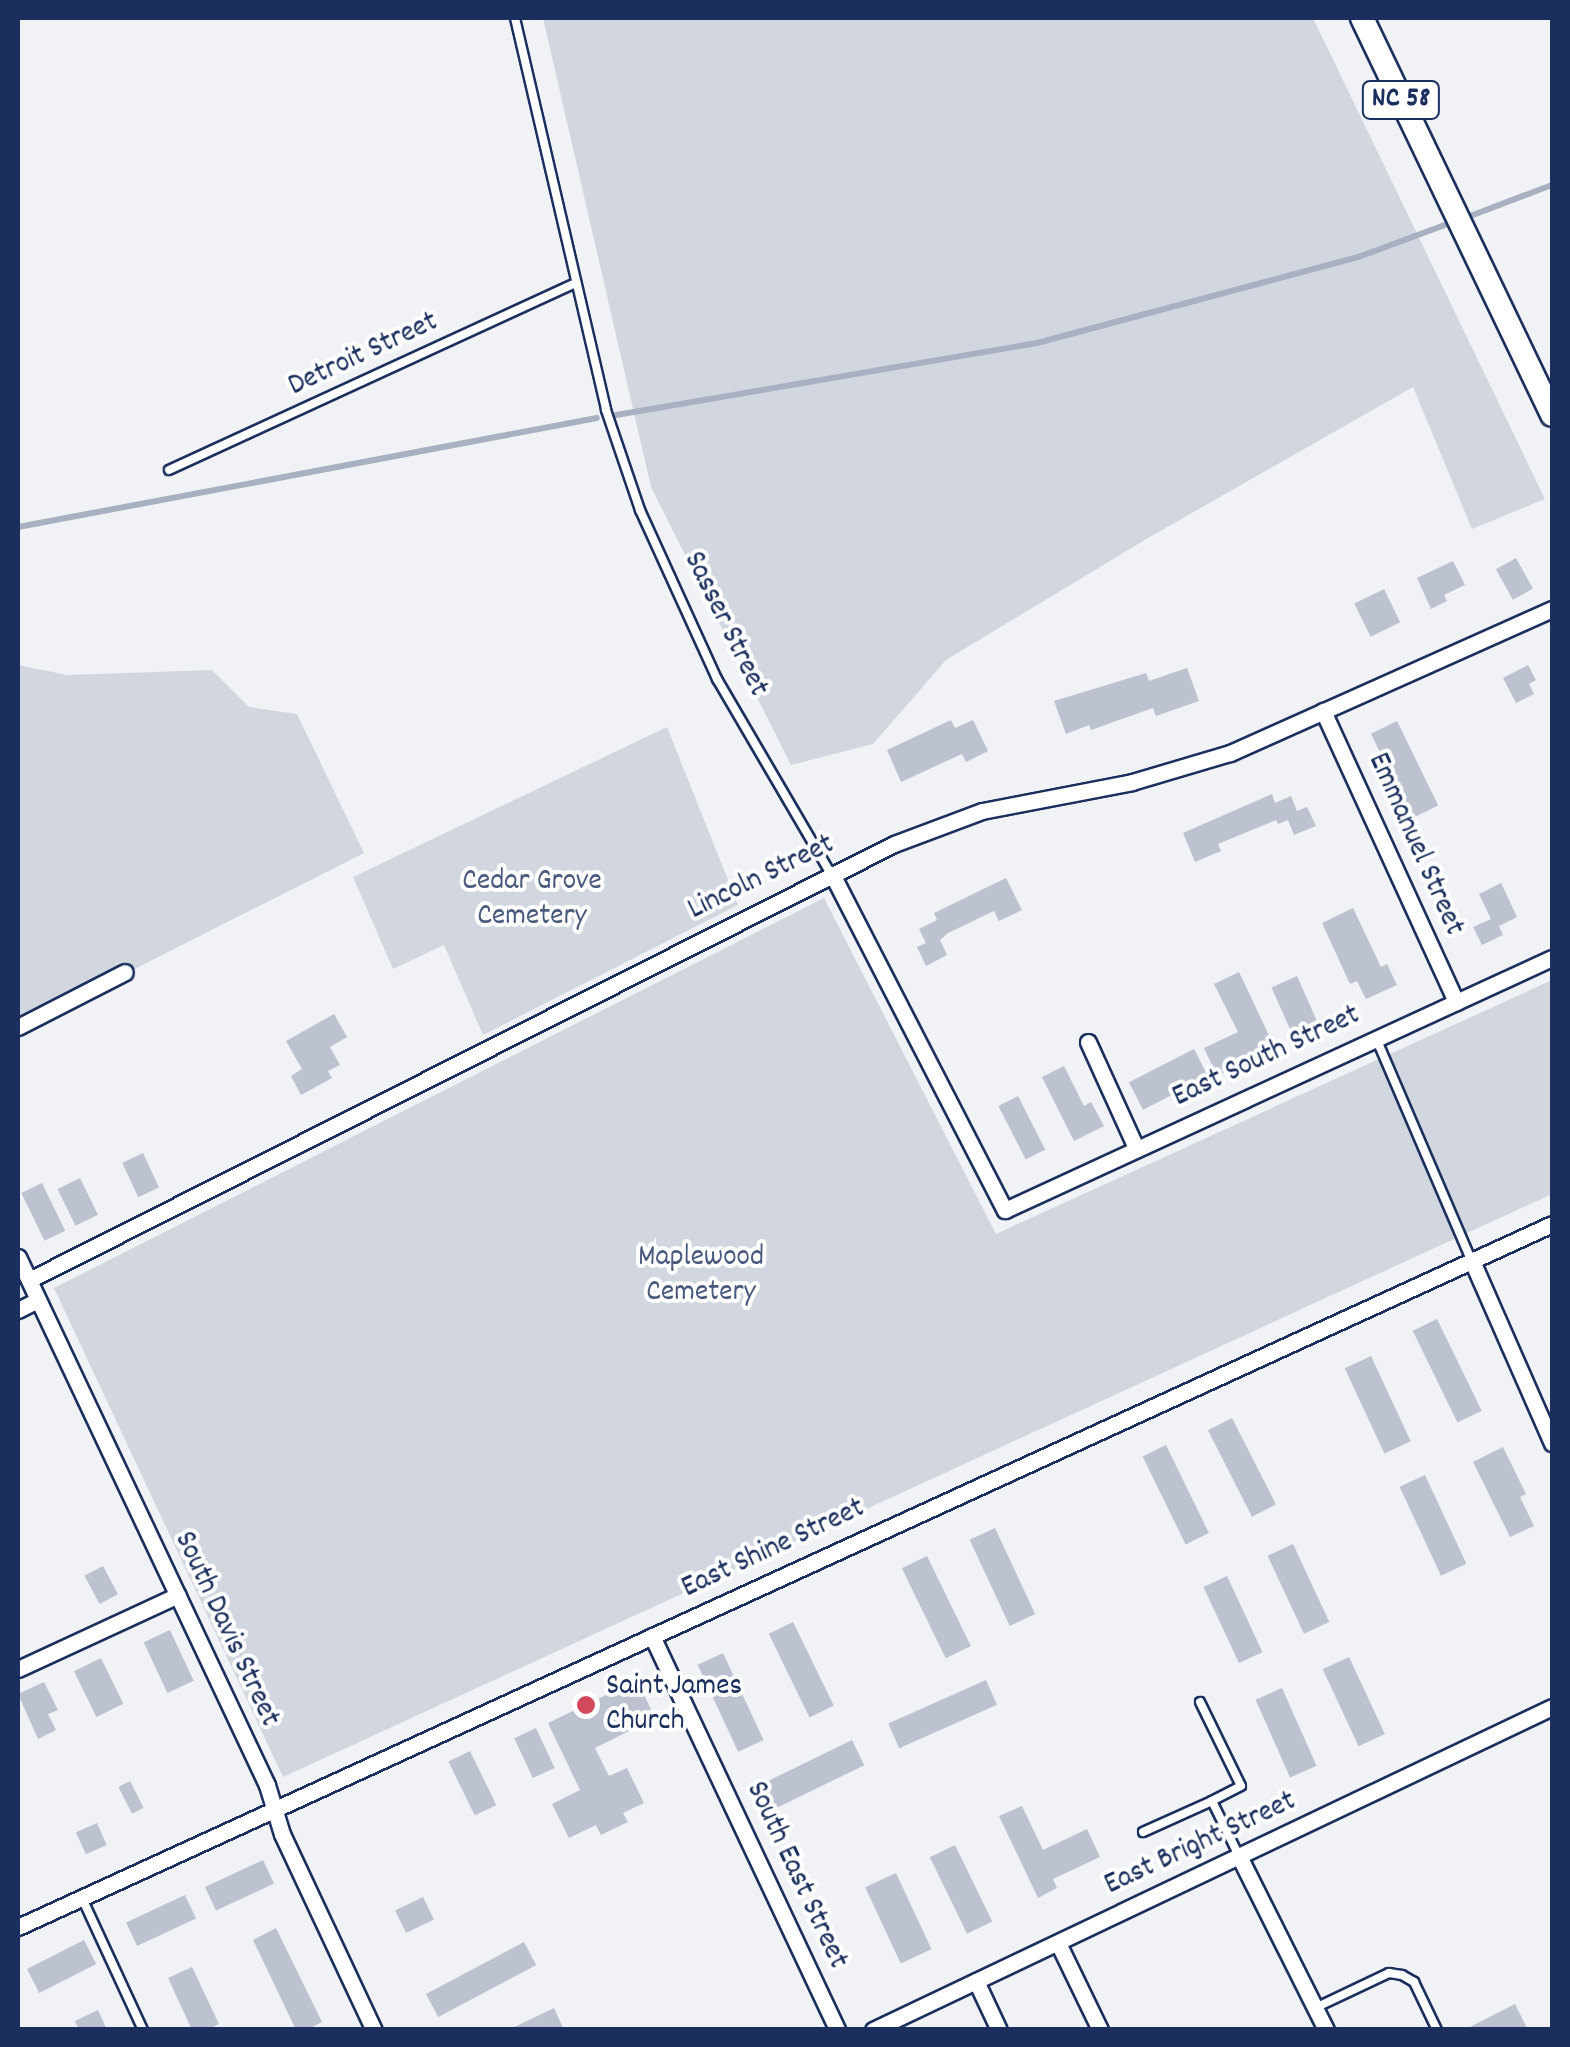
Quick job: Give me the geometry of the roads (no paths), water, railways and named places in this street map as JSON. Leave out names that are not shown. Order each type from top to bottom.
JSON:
[{"type":"main road","name":"NC 58","points":[[1362,18],[1552,415]]},
{"type":"street","name":"Lincoln Street","points":[[29,1280],[907,838],[982,812],[1189,768],[1552,609]]},
{"type":"street","name":"Emmanuel Street","points":[[1323,712],[1456,1002]]},
{"type":"street","name":"Sasser Street","points":[[832,874],[1005,1210]]},
{"type":"street","name":"East South Street","points":[[1005,1210],[1552,958]]},
{"type":"street","points":[[18,1027],[125,972]]},
{"type":"street","points":[[1088,1042],[1136,1148]]},
{"type":"street","name":"East Shine Street","points":[[18,1927],[1552,1224]]},
{"type":"street","name":"South Davis Street","points":[[18,1257],[178,1594],[275,1809],[282,1834],[374,2030]]},
{"type":"street","points":[[1472,1261],[1552,1444]]},
{"type":"street","points":[[18,1310],[38,1300]]},
{"type":"street","points":[[18,1670],[178,1594]]},
{"type":"street","name":"South East Street","points":[[652,1636],[837,2030]]},
{"type":"street","name":"East Bright Street","points":[[872,2030],[1552,1707]]},
{"type":"street","points":[[1240,1858],[1326,2030]]},
{"type":"street","points":[[1058,1943],[1100,2030]]},
{"type":"street","points":[[976,1982],[1000,2030]]},
{"type":"lane","name":"Sasser Street","points":[[516,18],[606,410],[646,526],[716,680],[832,874]]},
{"type":"lane","name":"Detroit Street","points":[[170,470],[576,283]]},
{"type":"lane","points":[[1376,1038],[1472,1261]]},
{"type":"lane","points":[[1143,1832],[1241,1786],[1200,1702]]},
{"type":"lane","points":[[1212,1800],[1240,1858]]},
{"type":"lane","points":[[82,1898],[143,2030]]},
{"type":"lane","points":[[1316,2008],[1389,1973],[1402,1975],[1414,1982],[1437,2030]]},
{"type":"waterway","points":[[1465,218],[1552,185]]},
{"type":"waterway","points":[[616,415],[1037,343],[1361,256],[1453,222]]},
{"type":"waterway","points":[[18,527],[597,418]]},
{"type":"place","name":"Saint James Church","points":[[586,1705]]},
{"type":"park label","name":"Cedar Grove Cemetery","points":[[532,900]]},
{"type":"park label","name":"Maplewood Cemetery","points":[[701,1276]]}]
